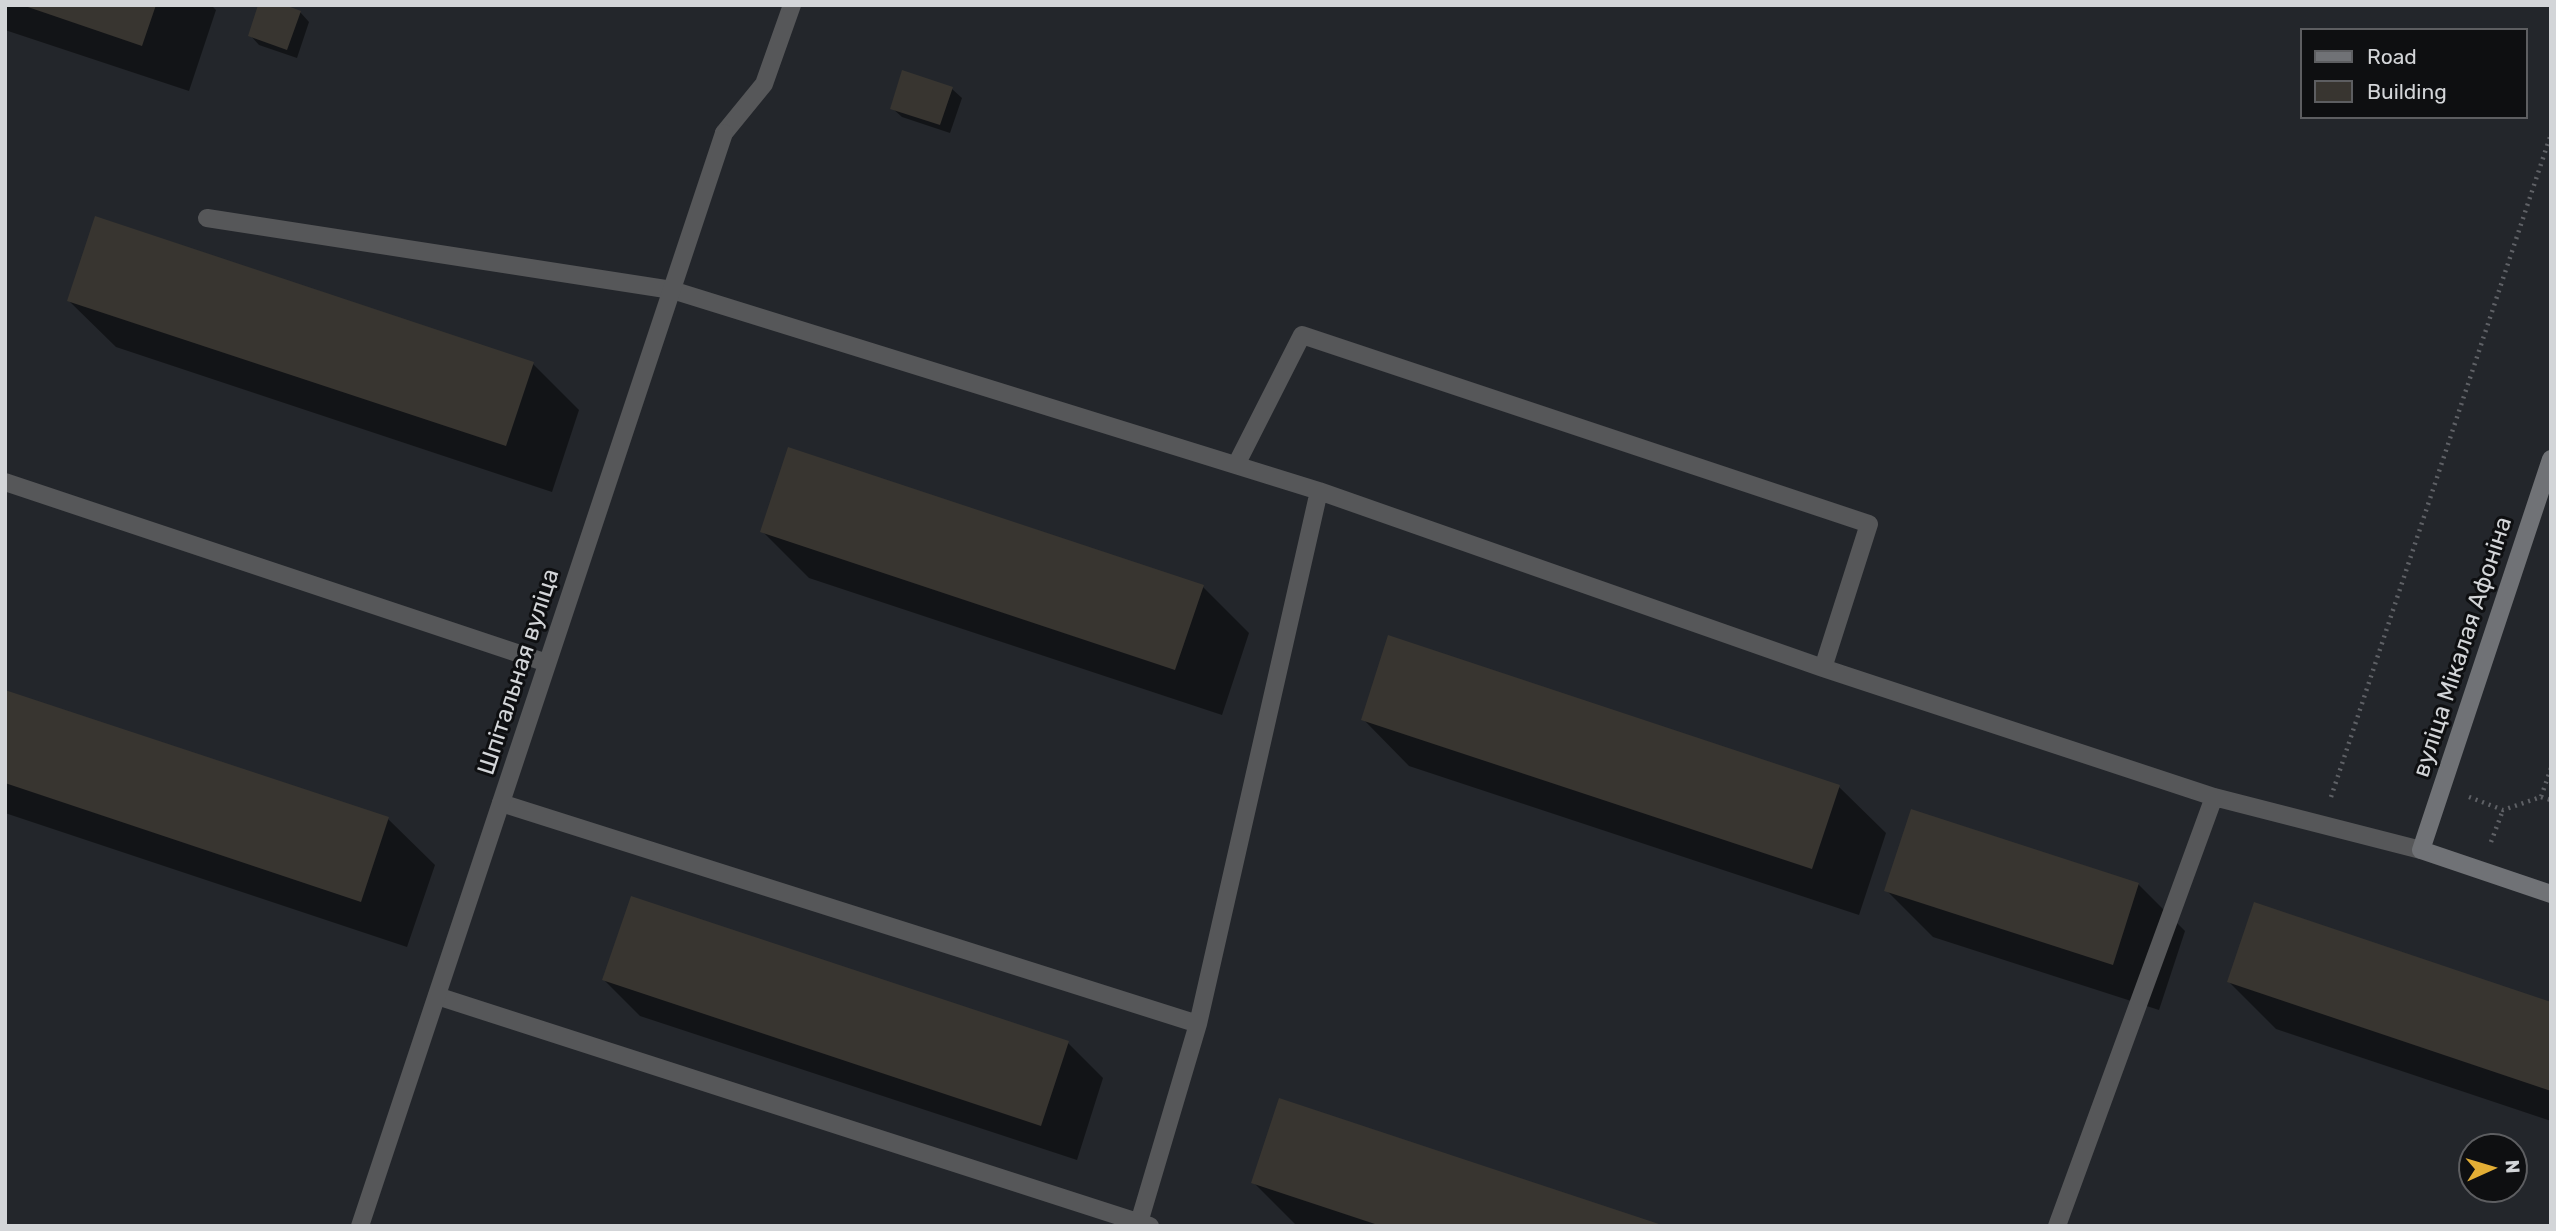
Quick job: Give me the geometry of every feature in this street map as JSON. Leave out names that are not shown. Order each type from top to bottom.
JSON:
[{"type":"street","name":"Шпітальная вуліца","points":[[360,1226],[724,133],[764,84],[792,5]]},
{"type":"street","points":[[207,218],[672,289],[1319,491],[1823,668],[2214,797],[2421,850],[2551,894]]},
{"type":"street","points":[[1236,466],[1302,335],[1869,524],[1823,668]]},
{"type":"street","name":"вуліца Мікалая Афоніна","points":[[2421,850],[2551,459]]},
{"type":"street","points":[[5,482],[547,663]]},
{"type":"street","points":[[437,996],[1142,1225],[1198,1024],[1319,491]]},
{"type":"street","points":[[2057,1226],[2214,797]]},
{"type":"street","points":[[501,803],[1198,1024]]},
{"type":"path","points":[[2322,825],[2551,134]]},
{"type":"path","points":[[2541,797],[2551,768]]},
{"type":"path","points":[[2503,810],[2541,797],[2551,800]]},
{"type":"building","points":[[22,5],[156,5],[142,46]]},
{"type":"building","points":[[258,5],[285,5],[301,11],[287,50],[248,36]]},
{"type":"building","points":[[902,70],[953,87],[940,125],[890,109]]},
{"type":"building","points":[[95,216],[534,362],[506,446],[67,301]]},
{"type":"building","points":[[788,447],[1204,585],[1175,670],[760,532]]},
{"type":"building","points":[[1388,635],[1840,785],[1812,869],[1361,720]]},
{"type":"building","points":[[5,690],[389,817],[361,902],[5,783]]},
{"type":"building","points":[[1911,809],[2139,883],[2113,965],[1884,891]]},
{"type":"building","points":[[631,896],[1069,1041],[1041,1126],[602,980]]},
{"type":"building","points":[[2254,902],[2551,1002],[2551,1091],[2227,982]]},
{"type":"building","points":[[1279,1098],[1662,1226],[1381,1226],[1251,1183]]}]
